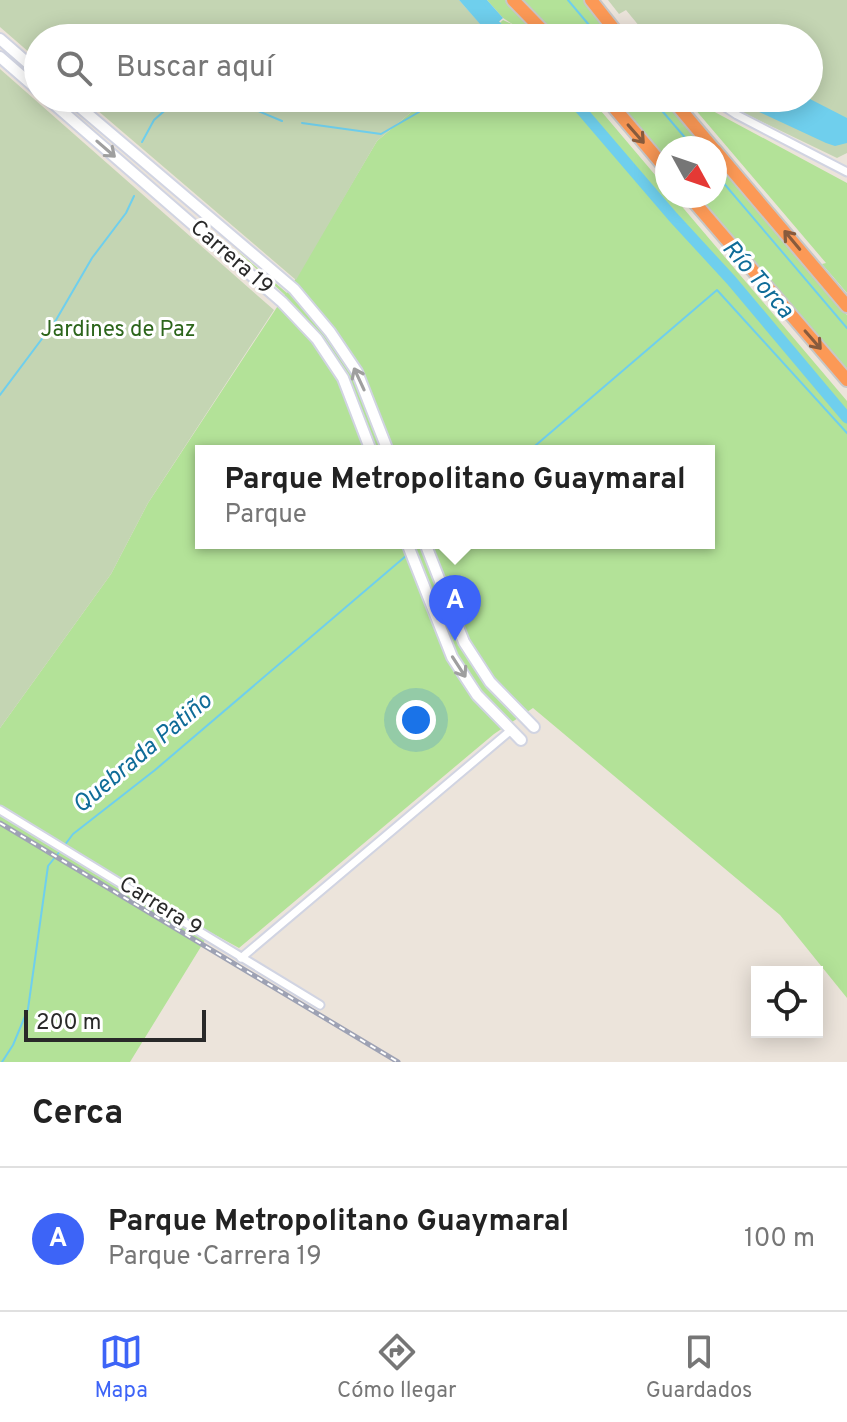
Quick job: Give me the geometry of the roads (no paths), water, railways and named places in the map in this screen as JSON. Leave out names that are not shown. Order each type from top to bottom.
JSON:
[{"type":"highway","points":[[513,0],[536,24]]},
{"type":"highway","points":[[591,0],[610,24]]},
{"type":"highway","points":[[618,112],[655,156]]},
{"type":"highway","points":[[685,112],[704,136]]},
{"type":"highway","points":[[727,164],[847,306]]},
{"type":"highway","points":[[699,208],[847,380]]},
{"type":"main road","points":[[0,39],[24,60]]},
{"type":"main road","points":[[0,57],[24,78]]},
{"type":"main road","name":"Carrera 19","points":[[63,112],[282,302],[317,339],[343,378],[369,445]]},
{"type":"main road","name":"Carrera 19","points":[[85,112],[294,289],[330,332],[357,372],[386,445]]},
{"type":"main road","points":[[409,549],[452,657],[477,695],[516,736]]},
{"type":"main road","points":[[427,549],[464,642],[490,682],[532,725]]},
{"type":"street","points":[[732,112],[847,172]]},
{"type":"street","points":[[241,958],[532,725]]},
{"type":"street","name":"Carrera 9","points":[[0,810],[320,1005]]},
{"type":"water","points":[[459,0],[487,0],[503,18],[496,24],[480,24]]},
{"type":"water","points":[[823,106],[847,118],[847,143],[835,146],[759,112],[823,112]]},
{"type":"waterway","name":"Río Torca","points":[[472,0],[494,24]]},
{"type":"waterway","points":[[568,0],[588,24]]},
{"type":"waterway","points":[[142,142],[154,120],[163,112]]},
{"type":"waterway","points":[[260,112],[282,121]]},
{"type":"waterway","points":[[302,123],[381,134],[419,112]]},
{"type":"waterway","name":"Río Torca","points":[[583,112],[847,418]]},
{"type":"waterway","points":[[663,112],[684,136]]},
{"type":"waterway","points":[[727,187],[847,328]]},
{"type":"waterway","points":[[0,395],[56,320],[92,258],[126,213],[134,196]]},
{"type":"waterway","name":"Quebrada Patiño","points":[[536,445],[717,290],[847,433]]},
{"type":"waterway","name":"Quebrada Patiño","points":[[64,846],[73,834],[155,770],[407,555]]},
{"type":"waterway","name":"Quebrada Patiño","points":[[2,1062],[28,1009],[48,866],[60,851]]},
{"type":"railway","points":[[0,823],[398,1062]]},
{"type":"place","name":"Parque Metropolitano Guaymaral","points":[[455,641]]},
{"type":"park label","name":"Jardines de Paz","points":[[118,330]]}]
